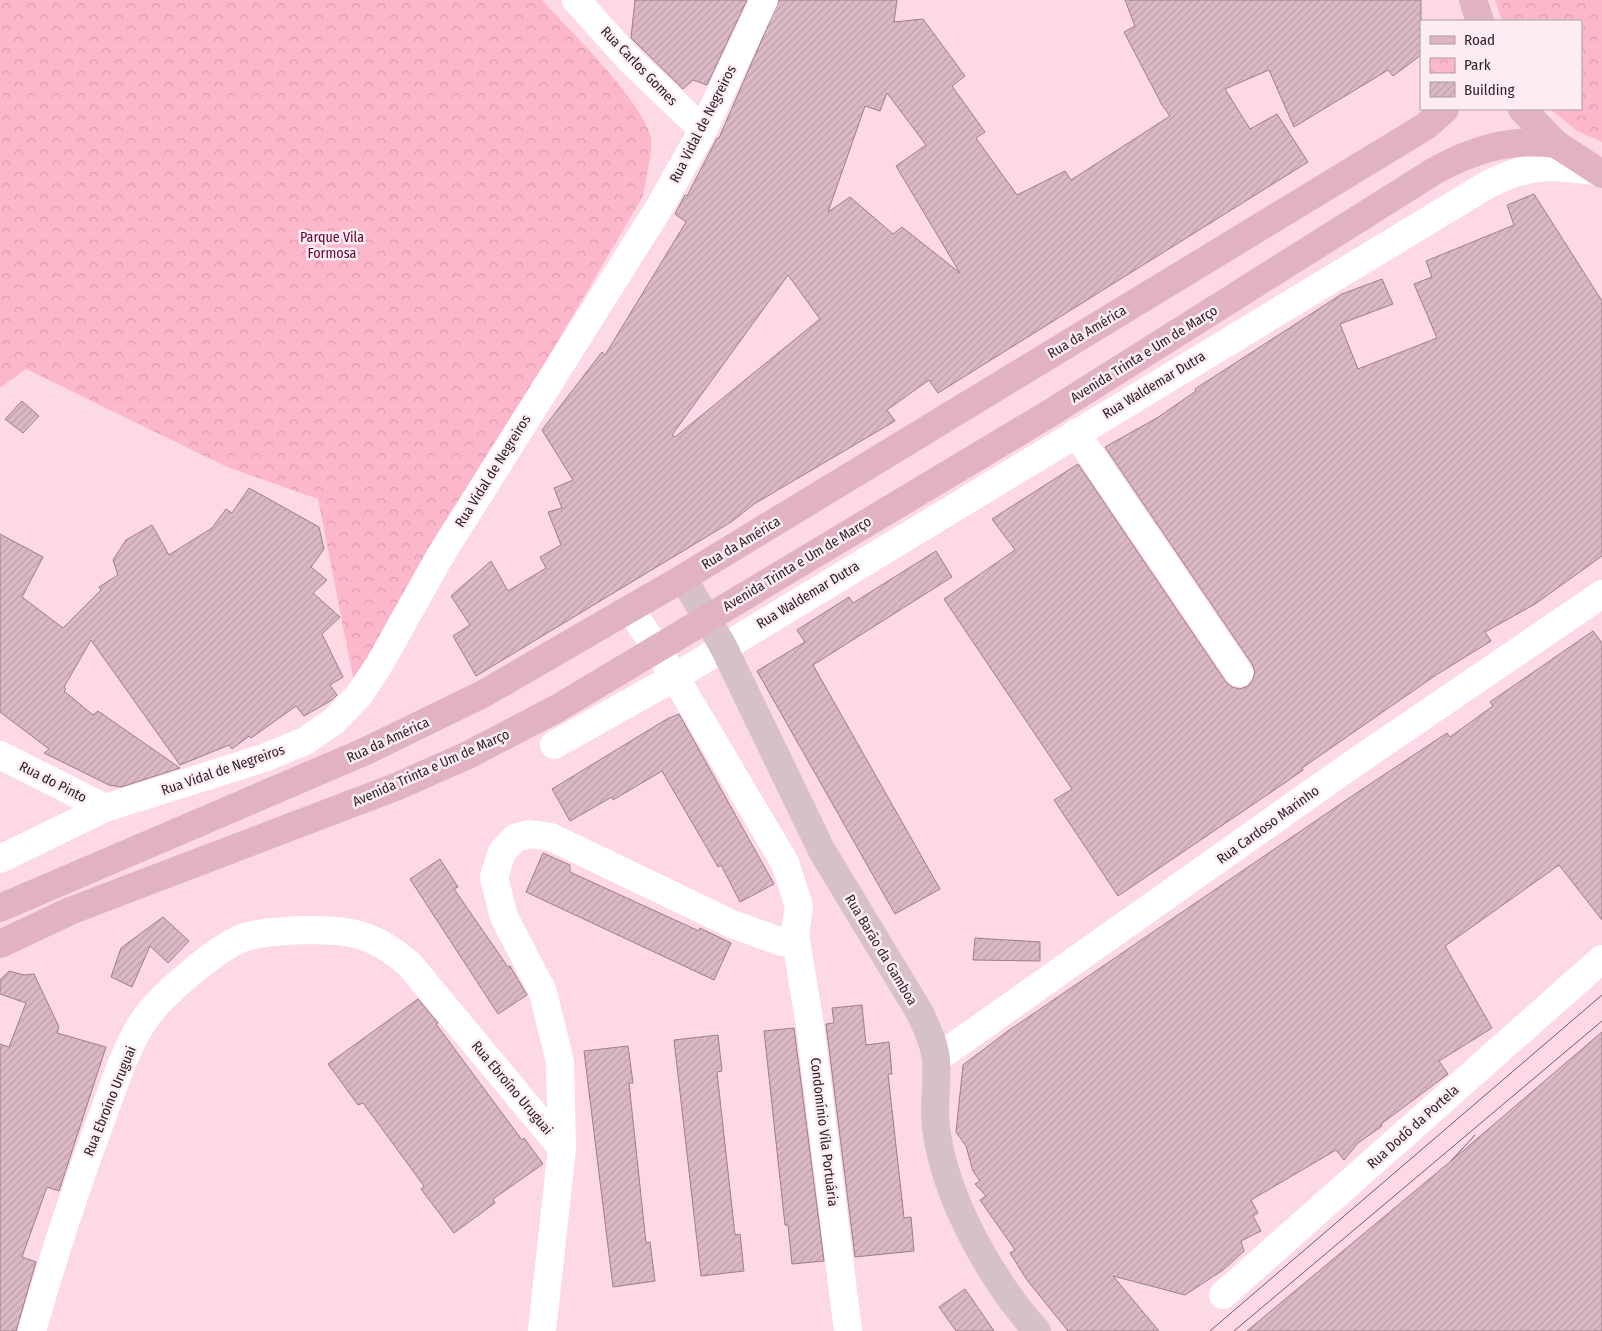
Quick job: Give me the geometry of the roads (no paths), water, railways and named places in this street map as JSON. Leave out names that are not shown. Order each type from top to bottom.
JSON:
[{"type":"main road","points":[[1469,20],[1472,0]]},
{"type":"main road","points":[[1472,0],[1480,20]]},
{"type":"main road","name":"Rua da América","points":[[0,908],[366,751],[483,694],[631,610],[1426,126],[1444,110]]},
{"type":"main road","points":[[1523,110],[1556,144],[1600,173]]},
{"type":"main road","name":"Avenida Trinta e Um de Março","points":[[4,942],[70,911],[398,786],[468,755],[558,708],[1047,415],[1442,167],[1467,154],[1503,144],[1536,141],[1556,144]]},
{"type":"street","name":"Rua Carlos Gomes","points":[[576,0],[632,61],[703,130]]},
{"type":"street","name":"Rua Vidal de Negreiros","points":[[0,859],[105,808],[264,758],[305,741],[334,721],[359,695],[445,548],[659,208],[703,130],[764,0]]},
{"type":"street","name":"Rua Waldemar Dutra","points":[[554,745],[675,676],[1308,292],[1508,174],[1538,166],[1568,167],[1600,173]]},
{"type":"street","points":[[1076,433],[1239,673]]},
{"type":"street","name":"Rua Barão da Gamboa","points":[[683,578],[724,646],[822,851],[920,1013],[929,1034],[936,1059],[934,1105],[936,1129],[949,1184],[987,1261],[1021,1313],[1037,1331]]},
{"type":"street","name":"Rua Cardoso Marinho","points":[[936,1059],[1347,768],[1602,594]]},
{"type":"street","name":"Condomínio Vila Portuária","points":[[631,610],[675,676],[785,863],[799,906],[795,934],[810,1026],[848,1331]]},
{"type":"street","name":"Rua do Pinto","points":[[0,755],[105,808]]},
{"type":"street","points":[[542,1331],[562,1148],[560,1062],[543,992],[504,917],[494,877],[502,852],[515,838],[529,834],[551,837],[732,924],[782,942],[795,934]]},
{"type":"street","name":"Rua Ebroíno Uruguai","points":[[32,1331],[49,1268],[123,1061],[147,1016],[198,966],[239,940],[288,930],[350,932],[375,939],[393,950],[410,965],[562,1148]]},
{"type":"street","name":"Rua Dodô da Portela","points":[[1223,1295],[1602,959]]},
{"type":"tram line","points":[[1210,1331],[1602,995]]},
{"type":"tram line","points":[[1234,1331],[1602,1021]]},
{"type":"tram line","points":[[1451,1161],[1475,1135]]},
{"type":"park label","name":"Parque Vila Formosa","points":[[332,246]]}]
